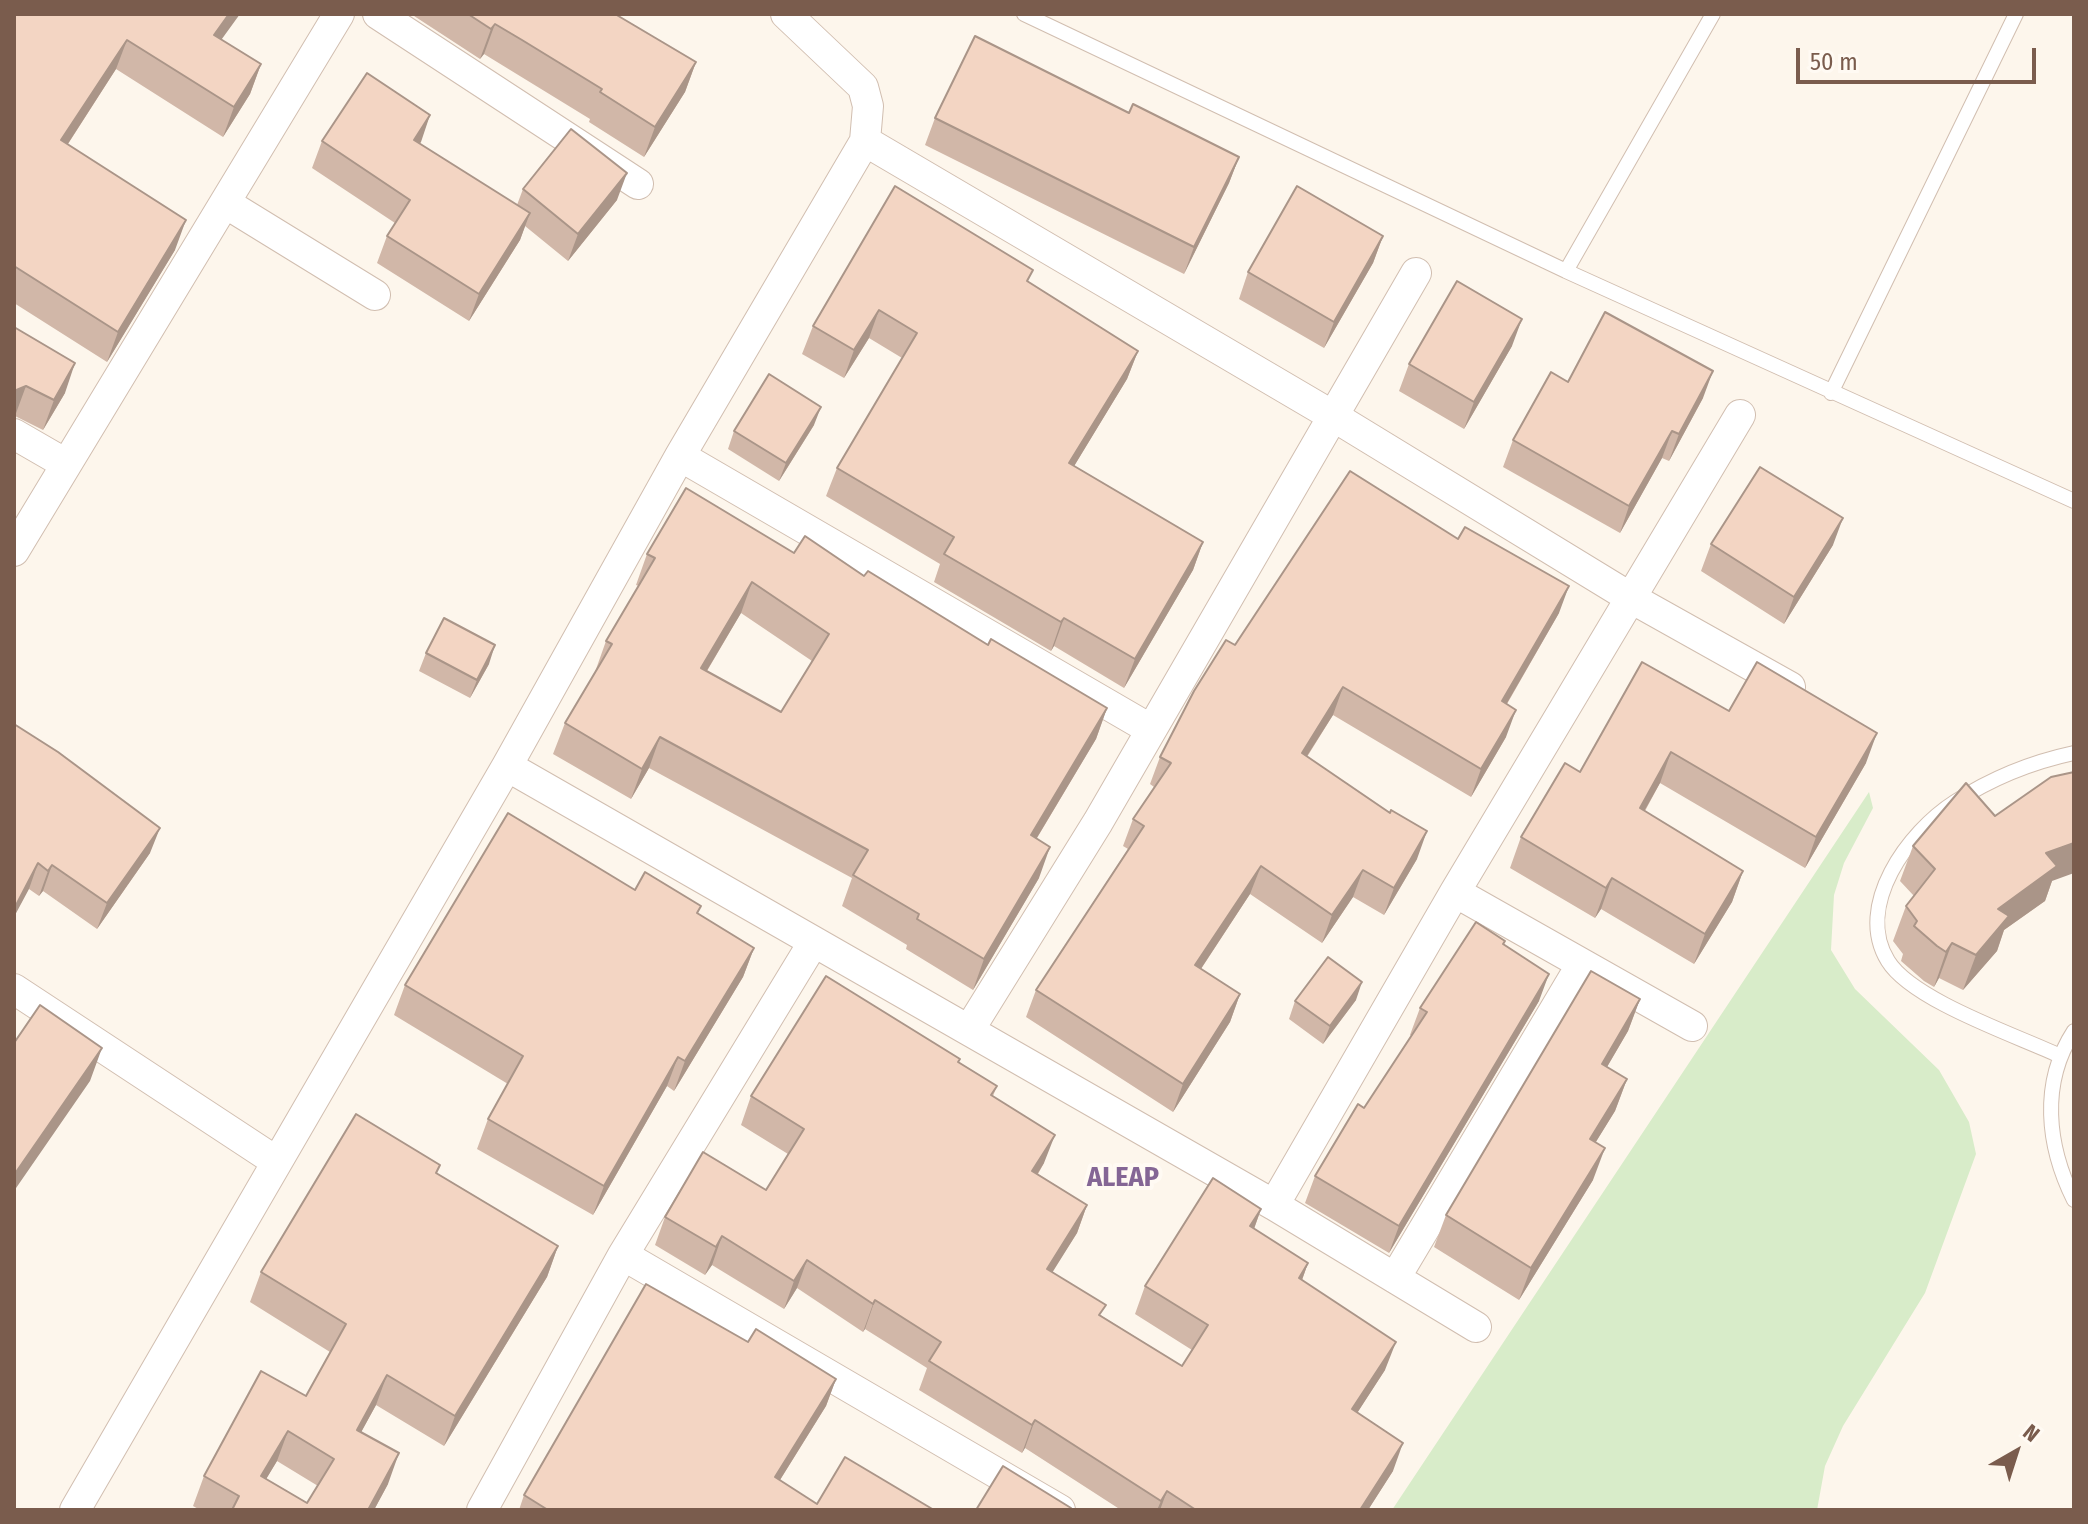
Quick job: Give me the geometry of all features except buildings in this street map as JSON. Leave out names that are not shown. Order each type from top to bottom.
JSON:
[{"type":"street","points":[[14,551],[227,204],[339,14]]},
{"type":"street","points":[[378,14],[638,184]]},
{"type":"street","points":[[75,1510],[507,766],[680,456],[865,141],[868,106],[863,87],[786,14]]},
{"type":"street","points":[[865,141],[1333,416],[1631,598],[1820,704]]},
{"type":"street","points":[[227,204],[375,295]]},
{"type":"street","points":[[969,1030],[1098,822],[1416,273]]},
{"type":"street","points":[[1274,1205],[1455,892],[1740,415]]},
{"type":"street","points":[[14,434],[66,464]]},
{"type":"street","points":[[680,456],[1150,729]]},
{"type":"street","points":[[507,766],[1274,1205],[1476,1327]]},
{"type":"street","points":[[1455,892],[1692,1026]]},
{"type":"street","points":[[482,1510],[623,1255],[813,943]]},
{"type":"street","points":[[1395,1278],[1582,964]]},
{"type":"street","points":[[16,994],[277,1162]]},
{"type":"street","points":[[623,1255],[1060,1510]]},
{"type":"lane","points":[[1024,14],[1566,271],[2074,501]]},
{"type":"lane","points":[[1566,271],[1713,14]]},
{"type":"lane","points":[[1831,393],[2016,14]]},
{"type":"lane","points":[[2058,1055],[1916,989],[1888,961],[1876,924],[1882,887],[1910,845],[1953,803],[2013,771],[2074,753]]},
{"type":"lane","points":[[2074,1031],[2058,1055],[2051,1099],[2053,1150],[2074,1200]]},
{"type":"green space","points":[[1869,792],[1873,808],[1844,863],[1834,895],[1831,950],[1855,989],[1939,1070],[1969,1122],[1976,1154],[1925,1293],[1843,1426],[1825,1466],[1817,1510],[1392,1510]]},
{"type":"district","name":"ALEAP","points":[[1123,1178]]}]
